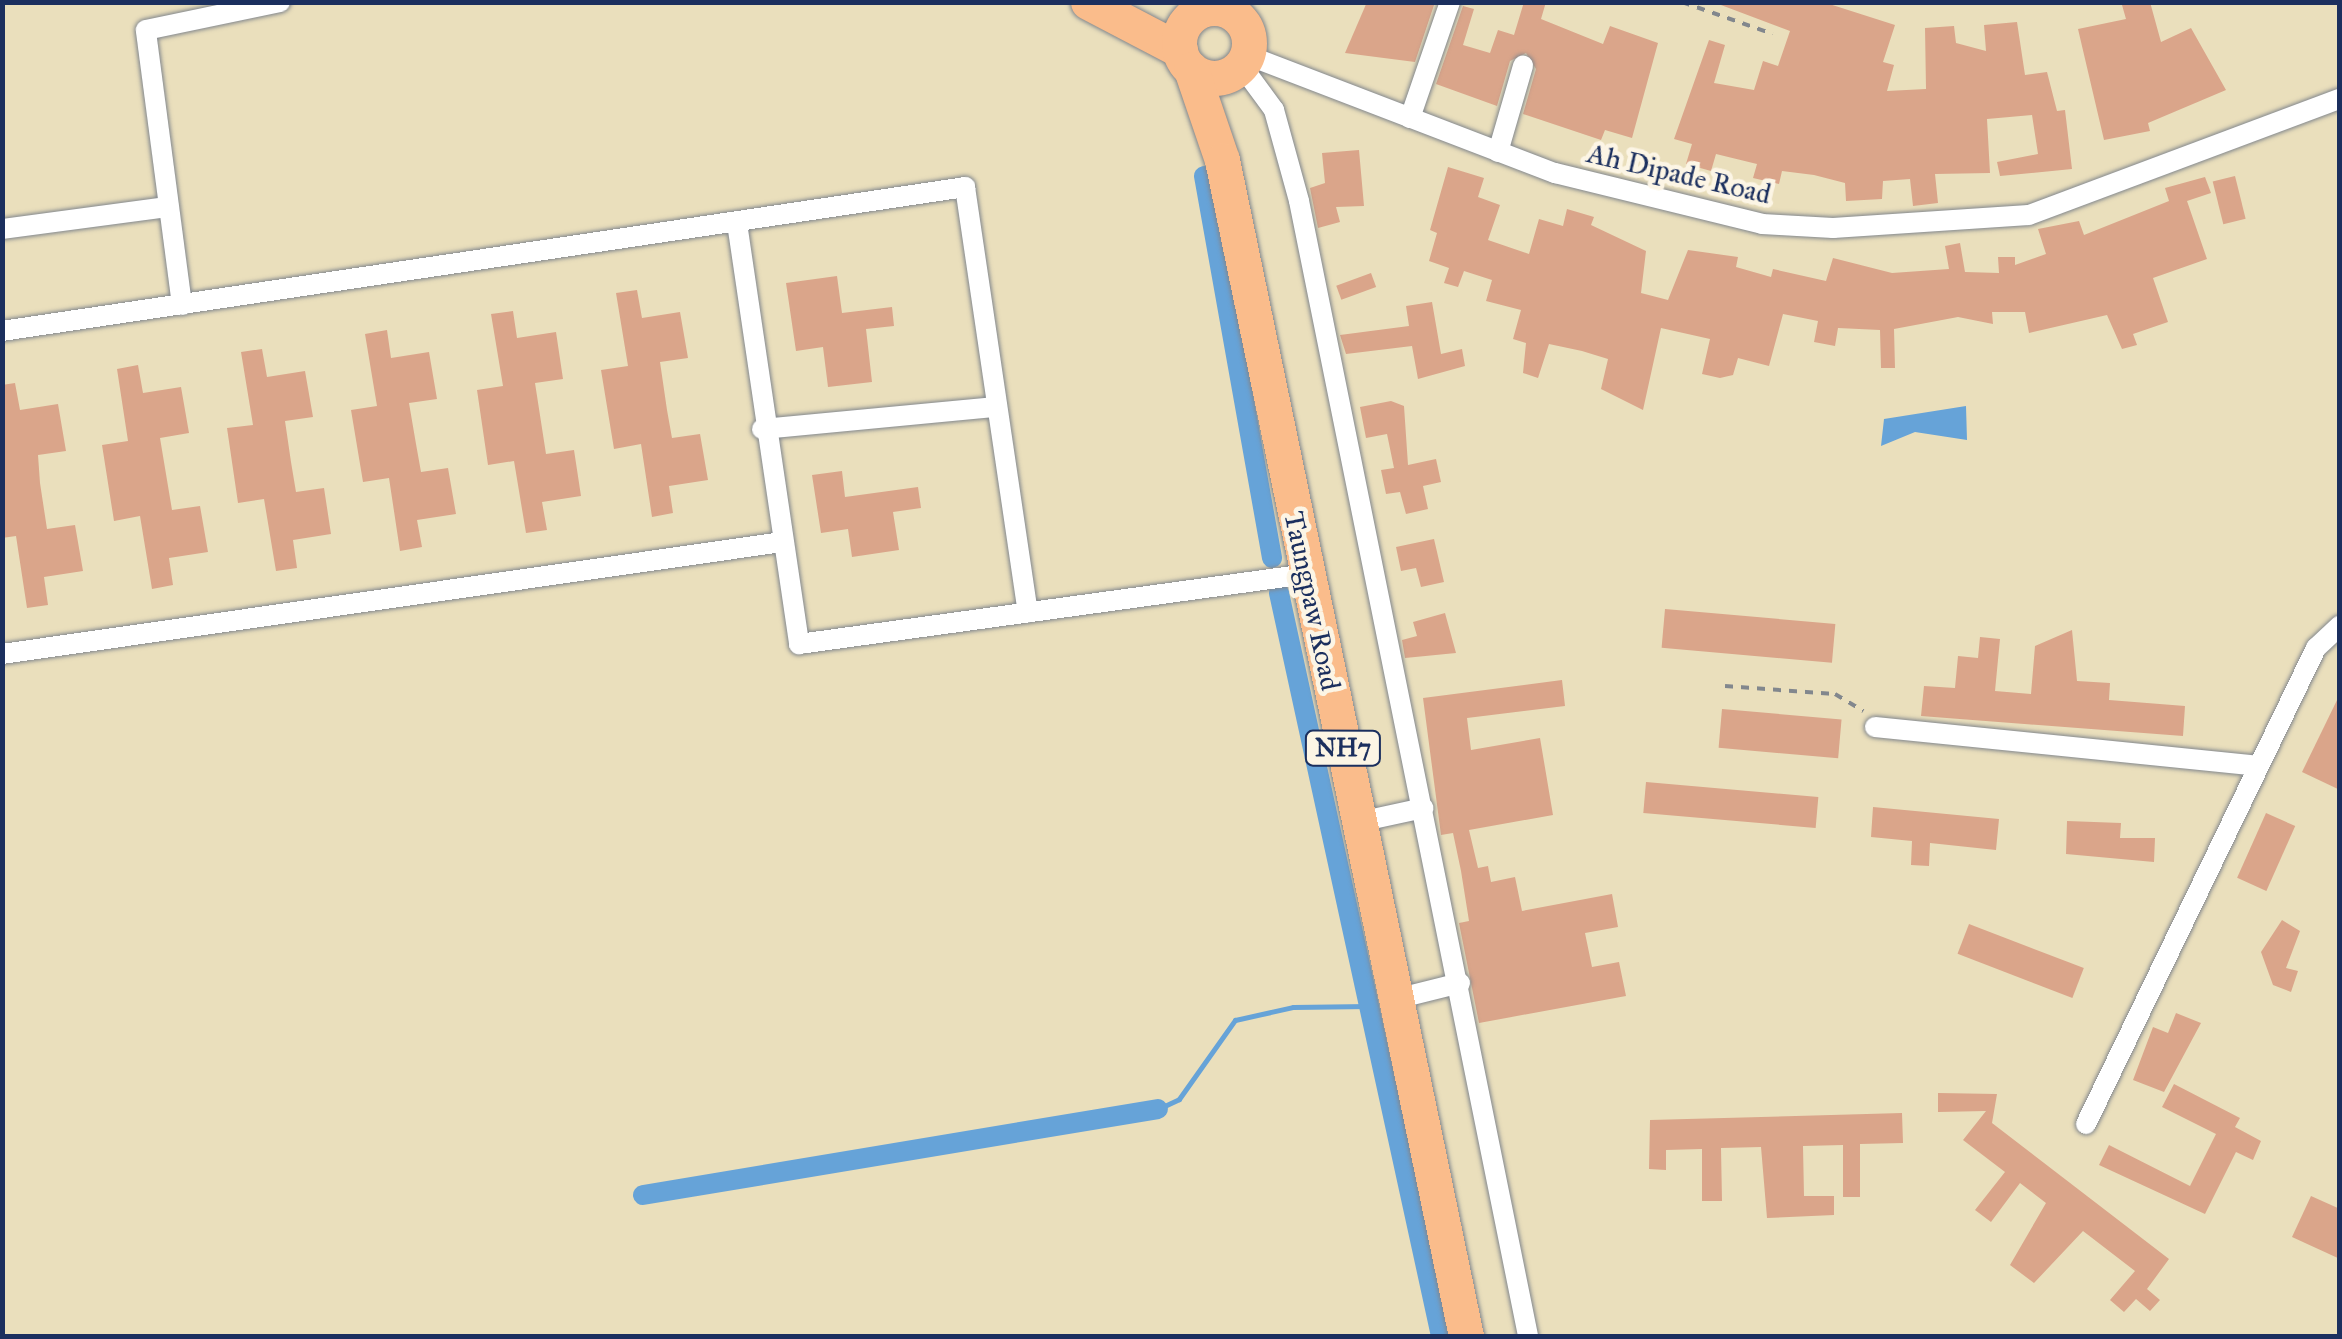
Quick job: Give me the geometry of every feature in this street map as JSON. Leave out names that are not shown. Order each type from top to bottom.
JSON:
[{"type":"highway","points":[[1088,2],[1206,24],[1245,27],[1240,64],[1212,78],[1206,24]]},
{"type":"highway","points":[[1108,2],[1206,24]]},
{"type":"highway","name":"Taungpaw Road","points":[[1206,24],[1222,160],[1466,1336]]},
{"type":"highway","name":"Taungpaw Road","points":[[1222,160],[1240,64]]},
{"type":"street","points":[[182,305],[146,30],[161,20],[280,2]]},
{"type":"street","points":[[1410,118],[1450,2]]},
{"type":"street","points":[[1240,64],[1274,110],[1287,152],[1460,982],[1528,1336]]},
{"type":"street","name":"Ah Dipade Road","points":[[1240,64],[1410,118],[1498,152],[1762,224],[1899,230],[2044,210],[2340,99]]},
{"type":"street","points":[[1498,152],[1523,66]]},
{"type":"street","points":[[2,331],[965,187],[994,406],[1028,612]]},
{"type":"street","points":[[2,229],[167,207]]},
{"type":"street","points":[[738,223],[762,428],[799,644],[1306,574]]},
{"type":"street","points":[[762,428],[994,406]]},
{"type":"street","points":[[2,654],[782,542]]},
{"type":"street","points":[[2086,1124],[2316,648],[2340,626]]},
{"type":"street","points":[[1875,728],[2257,766]]},
{"type":"street","points":[[1358,822],[1423,808]]},
{"type":"street","points":[[1396,998],[1460,982]]},
{"type":"path","points":[[1682,2],[1772,34]]},
{"type":"path","points":[[1725,686],[1835,694],[1875,728]]},
{"type":"water","points":[[1966,406],[1967,440],[1915,432],[1881,446],[1884,419]]},
{"type":"building","points":[[1367,2],[1435,2],[1415,62],[1345,53]]},
{"type":"building","points":[[1524,2],[1546,2],[1541,19],[1603,44],[1610,26],[1658,43],[1632,138],[1605,130],[1601,140],[1523,114],[1536,69],[1526,53],[1510,61],[1497,106],[1436,84],[1463,6],[1474,9],[1463,45],[1490,53],[1498,30],[1514,35]]},
{"type":"building","points":[[1713,2],[1823,2],[1895,25],[1883,62],[1894,65],[1887,91],[1926,89],[1925,28],[1954,26],[1956,43],[1986,51],[1984,25],[2017,22],[2025,75],[2047,72],[2057,111],[2065,110],[2072,169],[2000,176],[1997,162],[2038,154],[2032,115],[1987,119],[1990,173],[1935,174],[1938,203],[1913,206],[1910,179],[1883,181],[1882,199],[1846,201],[1845,183],[1814,175],[1782,171],[1779,184],[1753,178],[1757,164],[1716,154],[1711,171],[1686,164],[1692,144],[1674,139],[1709,40],[1725,45],[1714,83],[1754,90],[1763,61],[1778,66],[1790,31]]},
{"type":"building","points":[[2150,2],[2161,42],[2191,28],[2226,90],[2148,123],[2150,131],[2104,140],[2078,29],[2126,19],[2122,5]]},
{"type":"building","points":[[1359,150],[1364,206],[1336,207],[1340,222],[1318,228],[1310,188],[1325,183],[1322,153]]},
{"type":"building","points":[[1448,167],[1484,178],[1478,197],[1500,205],[1488,240],[1529,254],[1539,219],[1563,226],[1567,209],[1594,217],[1591,225],[1646,251],[1641,293],[1668,300],[1688,250],[1738,257],[1736,267],[1771,277],[1773,269],[1826,281],[1833,258],[1892,273],[1949,269],[1945,246],[1960,243],[1965,272],[1999,273],[1998,257],[2015,257],[2015,265],[2046,254],[2038,229],[2079,221],[2084,235],[2169,201],[2165,188],[2205,177],[2211,193],[2187,201],[2207,259],[2153,278],[2168,322],[2133,334],[2137,345],[2122,349],[2107,315],[2029,333],[2025,312],[1992,312],[1993,324],[1958,317],[1894,329],[1895,368],[1881,368],[1880,330],[1838,328],[1835,346],[1814,342],[1818,321],[1783,314],[1769,366],[1738,358],[1733,375],[1720,378],[1702,374],[1710,339],[1661,328],[1643,410],[1601,389],[1608,359],[1549,344],[1538,378],[1523,373],[1526,343],[1513,339],[1521,310],[1486,301],[1492,280],[1464,271],[1458,287],[1444,283],[1449,268],[1429,261],[1437,233],[1430,230]]},
{"type":"building","points":[[2235,176],[2246,219],[2223,224],[2213,182]]},
{"type":"building","points":[[1371,273],[1376,287],[1341,300],[1336,286]]},
{"type":"building","points":[[837,276],[842,313],[892,307],[894,326],[866,329],[872,382],[828,387],[823,347],[796,351],[786,283]]},
{"type":"building","points":[[637,290],[642,318],[680,312],[688,358],[660,362],[667,410],[672,438],[700,434],[708,480],[669,486],[673,513],[652,517],[641,444],[614,449],[601,370],[628,366],[616,293]]},
{"type":"building","points":[[1432,302],[1441,354],[1462,349],[1465,366],[1418,379],[1412,346],[1346,354],[1340,335],[1409,326],[1406,306]]},
{"type":"building","points":[[513,311],[517,338],[556,332],[563,379],[535,383],[546,454],[574,450],[581,496],[542,502],[547,530],[526,533],[514,461],[488,465],[477,390],[503,386],[491,314]]},
{"type":"building","points":[[387,330],[391,358],[429,352],[437,399],[409,403],[421,472],[448,468],[456,514],[417,520],[422,547],[400,551],[389,478],[363,482],[351,410],[377,406],[365,334]]},
{"type":"building","points":[[262,349],[267,377],[305,371],[313,417],[285,421],[291,462],[296,492],[324,488],[331,534],[293,540],[297,568],[276,571],[264,499],[238,503],[227,428],[253,425],[241,352]]},
{"type":"building","points":[[138,365],[143,393],[181,387],[189,433],[160,438],[172,510],[200,506],[208,552],[169,558],[173,585],[152,589],[140,516],[114,521],[102,445],[128,441],[117,369]]},
{"type":"building","points":[[15,383],[20,410],[58,404],[66,451],[38,455],[40,483],[47,529],[75,525],[83,571],[44,577],[48,605],[27,608],[16,536],[2,538],[2,385]]},
{"type":"building","points":[[1391,401],[1404,406],[1408,465],[1436,459],[1441,482],[1423,486],[1428,509],[1406,514],[1400,492],[1386,494],[1381,470],[1394,468],[1387,434],[1366,438],[1360,407]]},
{"type":"building","points":[[842,471],[845,497],[918,487],[921,508],[893,512],[899,550],[852,557],[848,529],[821,533],[812,475]]},
{"type":"building","points":[[1434,539],[1444,582],[1421,587],[1416,568],[1401,571],[1396,547]]},
{"type":"building","points":[[1665,609],[1835,624],[1832,663],[1662,648]]},
{"type":"building","points":[[1445,613],[1456,653],[1405,658],[1402,640],[1417,636],[1413,622]]},
{"type":"building","points":[[2072,630],[2077,681],[2110,683],[2109,700],[2185,706],[2183,736],[1921,716],[1924,686],[1955,688],[1958,656],[1978,658],[1980,637],[2000,639],[1995,691],[2031,694],[2035,646]]},
{"type":"building","points":[[1562,680],[1565,706],[1467,718],[1471,750],[1540,738],[1553,815],[1469,830],[1478,868],[1488,866],[1491,882],[1515,877],[1522,911],[1612,894],[1618,927],[1585,933],[1592,967],[1619,962],[1626,996],[1479,1023],[1459,923],[1469,921],[1461,871],[1453,833],[1441,835],[1423,698]]},
{"type":"building","points":[[2340,694],[2340,790],[2302,772]]},
{"type":"building","points":[[1722,709],[1842,719],[1838,758],[1719,748]]},
{"type":"building","points":[[1646,782],[1818,797],[1816,828],[1643,813]]},
{"type":"building","points":[[1873,807],[1999,819],[1996,850],[1930,843],[1929,866],[1911,865],[1912,841],[1871,837]]},
{"type":"building","points":[[2266,813],[2295,826],[2266,891],[2237,878]]},
{"type":"building","points":[[2067,821],[2121,823],[2120,838],[2155,838],[2154,862],[2066,854]]},
{"type":"building","points":[[2282,920],[2300,931],[2286,968],[2298,971],[2291,992],[2273,985],[2261,952]]},
{"type":"building","points":[[1969,924],[2084,968],[2072,998],[1958,954]]},
{"type":"building","points":[[2176,1013],[2201,1023],[2164,1092],[2133,1080],[2153,1027],[2168,1033]]},
{"type":"building","points":[[2174,1084],[2240,1118],[2235,1127],[2261,1141],[2253,1160],[2236,1152],[2205,1214],[2099,1165],[2109,1145],[2190,1186],[2216,1134],[2162,1107]]},
{"type":"building","points":[[1938,1093],[1997,1094],[1992,1123],[2169,1259],[2147,1289],[2160,1300],[2150,1311],[2136,1299],[2124,1312],[2110,1300],[2135,1271],[2083,1231],[2034,1283],[2010,1265],[2046,1203],[2020,1183],[1991,1222],[1975,1210],[2005,1172],[1963,1140],[1986,1111],[1938,1112]]},
{"type":"building","points":[[1902,1113],[1903,1143],[1860,1144],[1860,1197],[1843,1197],[1843,1145],[1803,1146],[1804,1196],[1834,1196],[1834,1215],[1767,1218],[1761,1147],[1721,1148],[1722,1201],[1702,1201],[1702,1149],[1666,1150],[1666,1170],[1649,1169],[1650,1120]]},
{"type":"building","points":[[2311,1196],[2340,1209],[2340,1259],[2292,1237]]},
{"type":"waterway","points":[[1204,176],[1272,558]]},
{"type":"waterway","points":[[1279,593],[1441,1336]]},
{"type":"waterway","points":[[1158,1109],[1179,1099],[1235,1020],[1293,1007],[1369,1006]]},
{"type":"waterway","points":[[643,1195],[1158,1109]]}]
